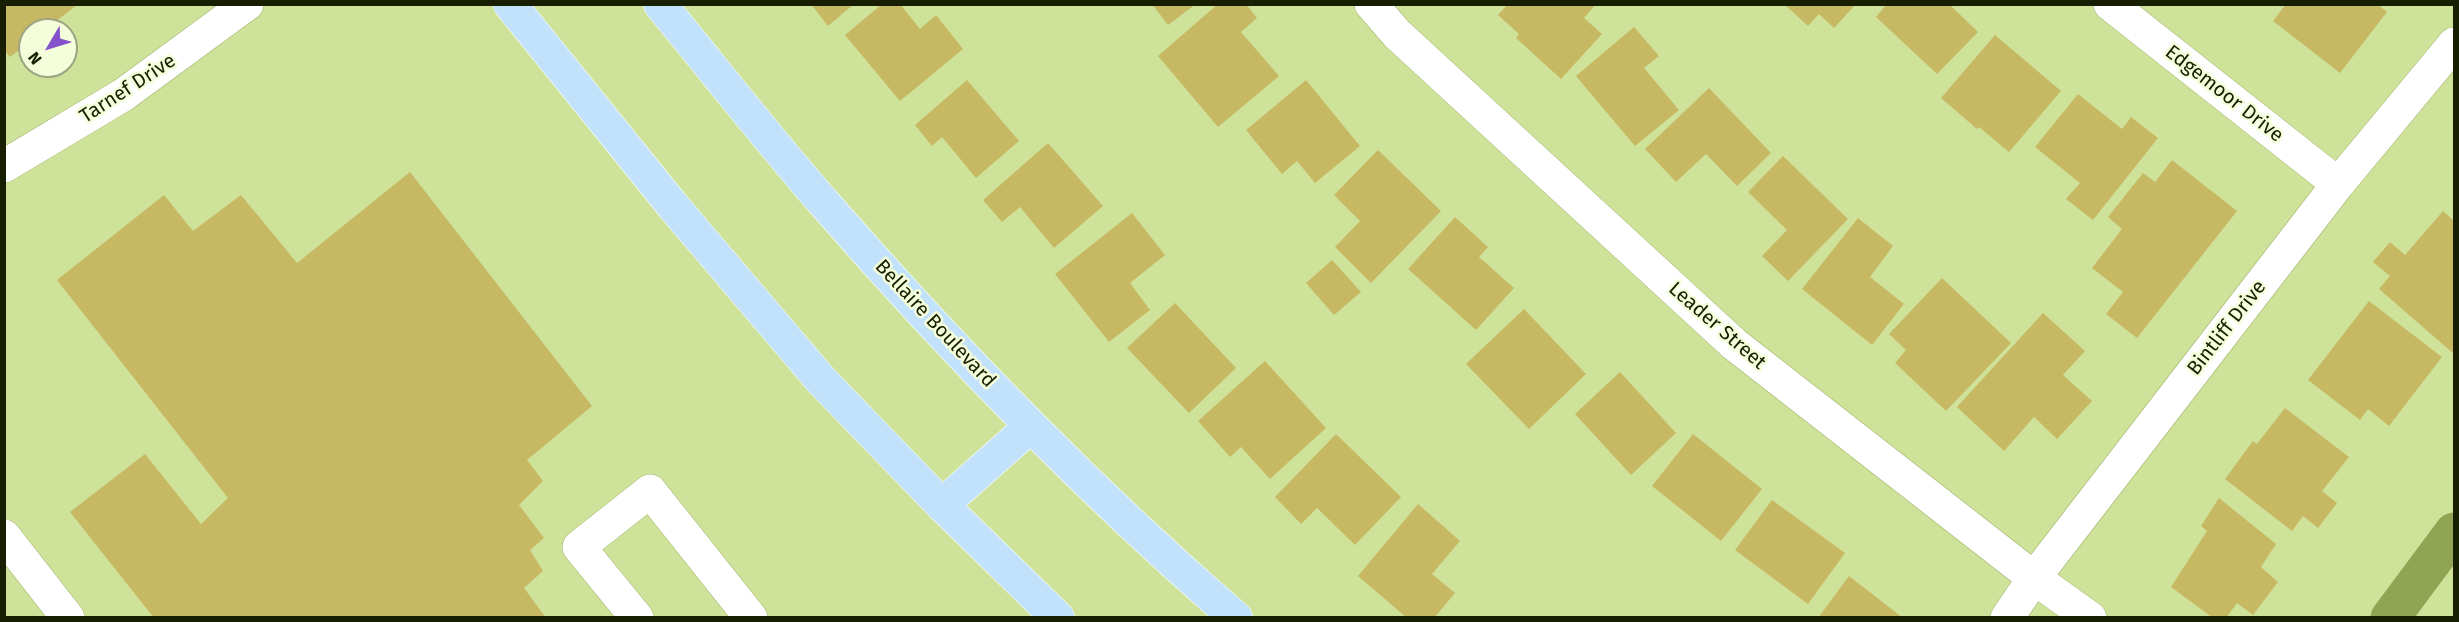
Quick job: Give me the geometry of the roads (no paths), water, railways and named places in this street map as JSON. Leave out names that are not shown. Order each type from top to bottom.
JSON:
[{"type":"main road","points":[[510,4],[674,206],[821,380],[942,505],[1058,618]]},
{"type":"main road","name":"Bellaire Boulevard","points":[[660,4],[824,203],[1030,427],[1153,546],[1236,618]]},
{"type":"main road","points":[[942,505],[1030,427]]},
{"type":"street","name":"Tarnef Drive","points":[[4,166],[123,95],[247,4]]},
{"type":"street","name":"Leader Street","points":[[1371,4],[1397,34],[1734,344],[2034,578],[2090,618]]},
{"type":"street","name":"Edgemoor Drive","points":[[2110,4],[2338,184]]},
{"type":"street","name":"Bintliff Drive","points":[[2007,618],[2034,578],[2338,184],[2454,44]]},
{"type":"street","points":[[638,618],[579,547],[650,491],[751,618]]},
{"type":"street","points":[[4,536],[68,618]]},
{"type":"waterway","points":[[2390,618],[2454,532]]}]
